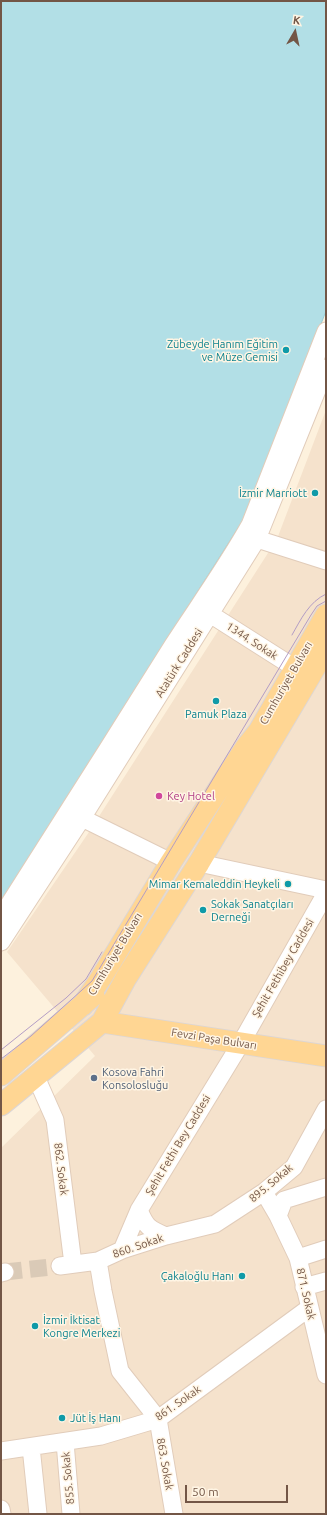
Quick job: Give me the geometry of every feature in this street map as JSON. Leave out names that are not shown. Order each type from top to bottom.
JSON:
[{"type":"main road","name":"Cumhuriyet Bulvarı","points":[[84,1005],[107,983],[126,956],[247,761],[259,731],[324,620]]},
{"type":"main road","name":"Cumhuriyet Bulvarı","points":[[102,1022],[126,978],[199,863],[326,649]]},
{"type":"main road","name":"Cumhuriyet Bulvarı","points":[[84,1005],[171,862],[246,747],[259,731]]},
{"type":"main road","points":[[1,1089],[91,1013],[126,978]]},
{"type":"main road","points":[[1,1075],[84,1005]]},
{"type":"main road","points":[[1,1105],[102,1022]]},
{"type":"main road","name":"Fevzi Paşa Bulvarı","points":[[102,1022],[326,1056]]},
{"type":"street","points":[[1,917],[198,606],[237,549],[250,524],[326,331]]},
{"type":"street","name":"Atatürk Caddesi","points":[[1,942],[82,818],[257,539],[326,368]]},
{"type":"street","points":[[257,539],[326,561]]},
{"type":"street","name":"1344. Sokak","points":[[210,614],[295,668]]},
{"type":"street","points":[[82,818],[171,862]]},
{"type":"street","points":[[199,863],[326,892]]},
{"type":"street","name":"Şehit Fethibey Caddesi","points":[[241,1043],[326,892]]},
{"type":"street","name":"Şehit Fethi Bey Caddesi","points":[[122,1250],[139,1210],[241,1043]]},
{"type":"street","name":"862. Sokak","points":[[36,1077],[55,1120],[66,1265]]},
{"type":"street","name":"895. Sokak","points":[[215,1224],[264,1192],[294,1167],[326,1108]]},
{"type":"street","points":[[278,1216],[284,1200],[326,1187]]},
{"type":"street","name":"871. Sokak","points":[[264,1192],[278,1216],[298,1258],[326,1375]]},
{"type":"street","points":[[139,1210],[144,1223],[151,1230],[166,1236]]},
{"type":"street","name":"860. Sokak","points":[[66,1265],[98,1261],[122,1250],[166,1236],[215,1224]]},
{"type":"street","points":[[298,1258],[326,1249]]},
{"type":"street","name":"863. Sokak","points":[[98,1261],[120,1371],[158,1419],[174,1514]]},
{"type":"street","points":[[304,1287],[326,1281]]},
{"type":"street","name":"861. Sokak","points":[[1,1451],[101,1436],[158,1419],[309,1308]]},
{"type":"street","name":"855. Sokak","points":[[65,1442],[71,1514]]},
{"type":"street","points":[[31,1447],[38,1514]]},
{"type":"street","points":[[1,1509],[2,1514]]},
{"type":"shaded area","points":[[326,410],[326,1514],[1,1514],[1,1148],[95,1056],[7,952],[87,835],[277,539]]},
{"type":"water","points":[[1,1],[326,1],[326,311],[247,514],[131,696],[1,914]]},
{"type":"tunnel","points":[[5,1272],[60,1266]]},
{"type":"tram line","points":[[292,635],[310,606],[326,594]]},
{"type":"tram line","points":[[1,1059],[31,1036],[92,981],[311,615],[317,606],[326,601]]},
{"type":"tram line","points":[[1,1050],[66,998],[86,979],[102,952]]},
{"type":"place","name":"Zübeyde Hanım Eğitim ve Müze Gemisi","points":[[286,350]]},
{"type":"place","name":"İzmir Marriott","points":[[315,493]]},
{"type":"place","name":"Pamuk Plaza","points":[[216,701]]},
{"type":"place","name":"Key Hotel","points":[[159,796]]},
{"type":"place","name":"Mimar Kemaleddin Heykeli","points":[[288,884]]},
{"type":"place","name":"Sokak Sanatçıları Derneği","points":[[203,910]]},
{"type":"place","name":"Kosova Fahri Konsolosluğu","points":[[94,1078]]},
{"type":"place","name":"Çakaloğlu Hanı","points":[[242,1276]]},
{"type":"place","name":"İzmir İktisat Kongre Merkezi","points":[[35,1326]]},
{"type":"place","name":"Jüt İş Hanı","points":[[62,1418]]}]
